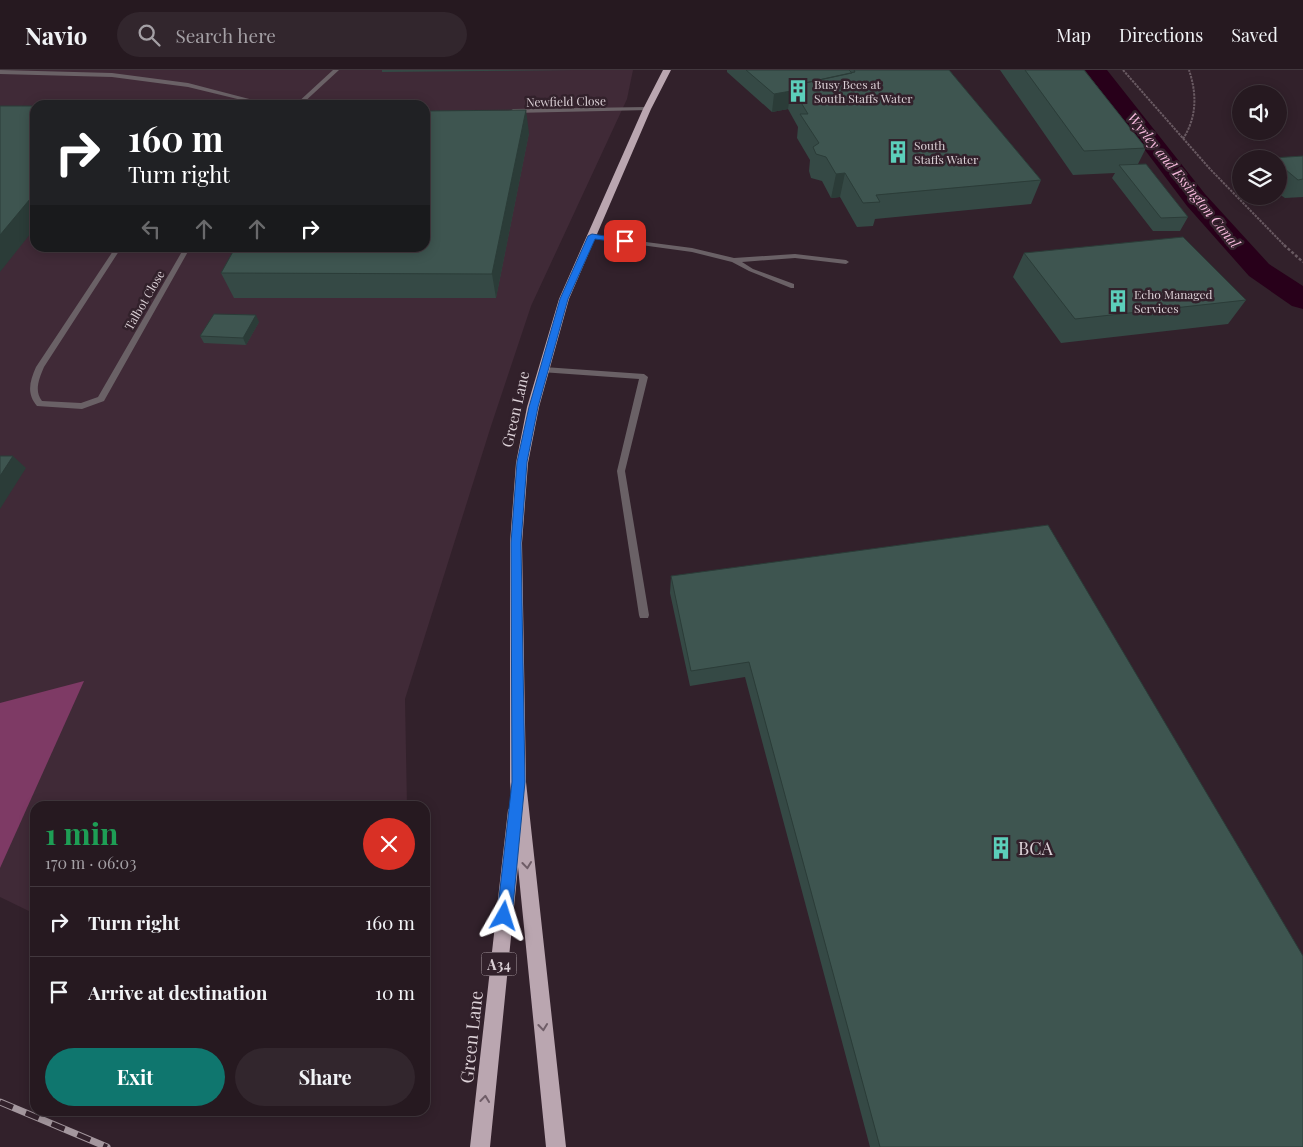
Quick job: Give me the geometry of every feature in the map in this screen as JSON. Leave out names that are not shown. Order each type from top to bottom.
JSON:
[{"type":"highway","name":"Green Lane","points":[[556,1147],[518,782],[516,543],[522,462],[533,407],[564,299],[647,109],[667,70]]},
{"type":"highway","name":"Green Lane","points":[[480,1147],[518,782]]},
{"type":"lane","points":[[304,100],[336,70]]},
{"type":"lane","points":[[0,72],[112,74],[188,85],[249,100]]},
{"type":"lane","name":"Newfield Close","points":[[502,112],[647,109]]},
{"type":"lane","points":[[592,236],[692,250],[734,260],[751,270],[791,286]]},
{"type":"lane","name":"Talbot Close","points":[[115,252],[40,367],[33,385],[33,394],[40,404],[46,406],[82,406],[102,399],[185,252]]},
{"type":"lane","points":[[734,260],[795,256],[846,262]]},
{"type":"lane","points":[[544,370],[644,377],[621,470],[644,615]]},
{"type":"path","points":[[1124,70],[1183,139],[1269,233],[1303,262]]},
{"type":"path","points":[[1183,139],[1189,131],[1196,105],[1195,84],[1190,70]]},
{"type":"shaded area","points":[[0,70],[633,70],[627,99],[531,306],[405,699],[407,801],[30,801],[30,912],[0,897]]},
{"type":"shaded area","points":[[84,681],[0,868],[0,703]]},
{"type":"building","points":[[746,70],[849,70],[852,73],[791,86],[791,91],[774,94]]},
{"type":"building","name":"South Staffs Water","points":[[854,70],[949,70],[1041,180],[876,195],[880,202],[863,203],[845,173],[836,174],[826,157],[816,154],[813,147],[819,143],[800,114],[808,114],[791,86],[855,72]]},
{"type":"building","points":[[1025,70],[1084,70],[1146,148],[1084,151]]},
{"type":"building","points":[[0,106],[30,106],[30,199],[0,235]]},
{"type":"building","points":[[526,110],[492,274],[221,273],[233,252],[430,252],[430,111]]},
{"type":"building","points":[[1303,156],[1303,179],[1298,180],[1287,171],[1287,157]]},
{"type":"building","points":[[1146,164],[1188,217],[1161,218],[1119,165]]},
{"type":"building","points":[[1183,237],[1246,300],[1075,319],[1024,253]]},
{"type":"building","points":[[214,314],[256,315],[243,338],[200,336]]},
{"type":"building","points":[[0,456],[13,456],[0,476]]},
{"type":"building","name":"BCA","points":[[1048,525],[1303,956],[1303,1147],[880,1147],[749,662],[691,671],[671,576]]},
{"type":"waterway","name":"Wyrley and Essington Canal","points":[[1096,70],[1196,200],[1259,270],[1303,300]]},
{"type":"railway","points":[[0,1102],[30,1115]]},
{"type":"railway","points":[[33,1116],[107,1147]]},
{"type":"place","name":"Busy Bees at South Staffs Water","points":[[798,91]]},
{"type":"place","name":"South Staffs Water","points":[[898,152]]},
{"type":"place","name":"Echo Managed Services","points":[[1118,301]]},
{"type":"place","name":"BCA","points":[[1001,848]]},
{"type":"route","points":[[504,916],[518,782],[516,543],[522,462],[533,407],[564,299],[592,236],[625,241]]}]
